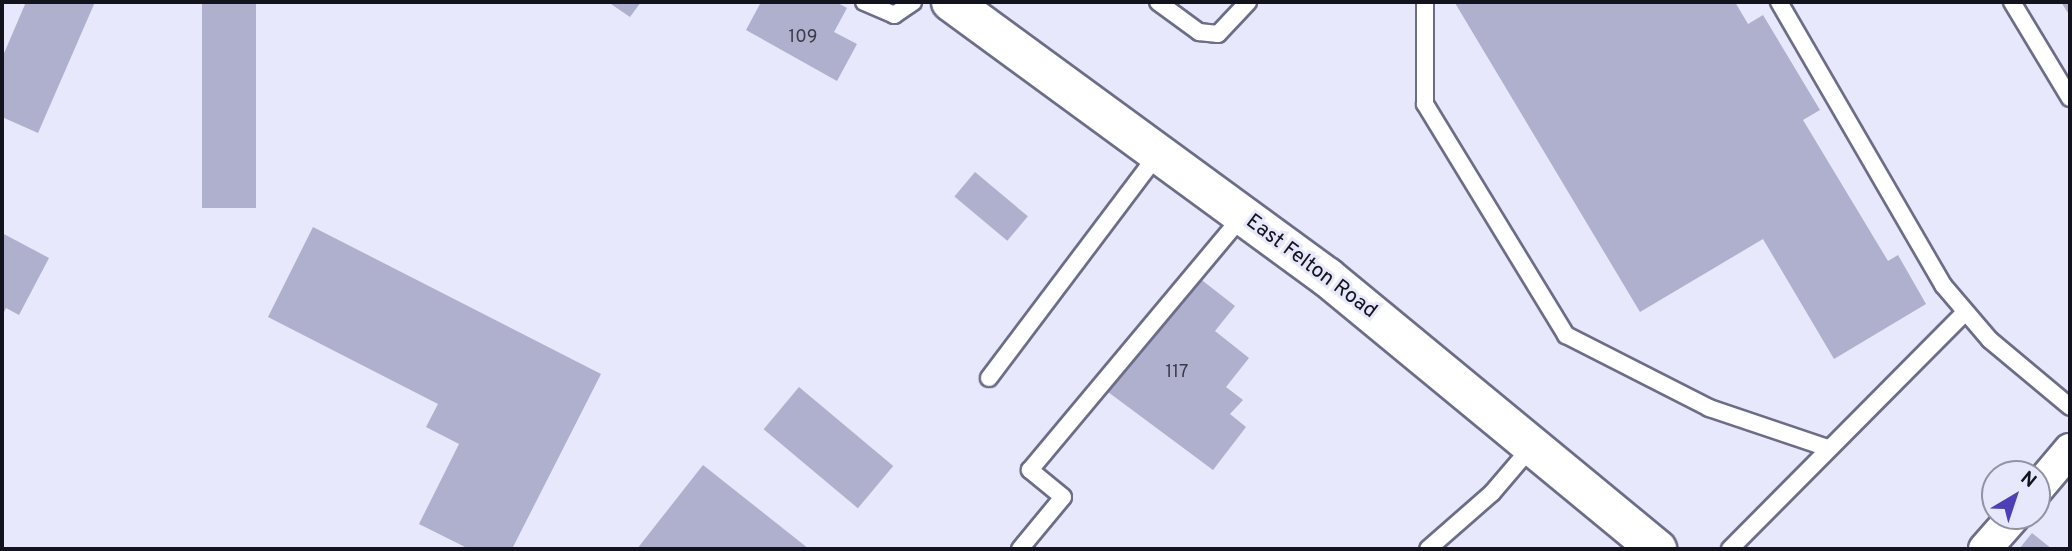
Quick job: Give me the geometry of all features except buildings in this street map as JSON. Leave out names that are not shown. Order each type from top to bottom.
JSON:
[{"type":"street","name":"East Felton Road","points":[[951,2],[1243,215],[1400,334],[1657,549]]},
{"type":"street","points":[[2051,472],[2070,450]]},
{"type":"street","points":[[1985,549],[2002,530]]},
{"type":"lane","points":[[864,2],[894,15],[913,2]]},
{"type":"lane","points":[[1158,2],[1199,32],[1218,34],[1248,2]]},
{"type":"lane","points":[[1426,2],[1425,104],[1566,335],[1709,408],[1828,449]]},
{"type":"lane","points":[[1779,2],[1942,285],[1964,313],[2070,407]]},
{"type":"lane","points":[[2012,2],[2070,98]]},
{"type":"lane","points":[[989,378],[1158,154]]},
{"type":"lane","points":[[1020,549],[1063,497],[1030,470],[1243,215]]},
{"type":"lane","points":[[1730,549],[1964,313]]},
{"type":"lane","points":[[1428,549],[1492,493],[1533,444]]}]
